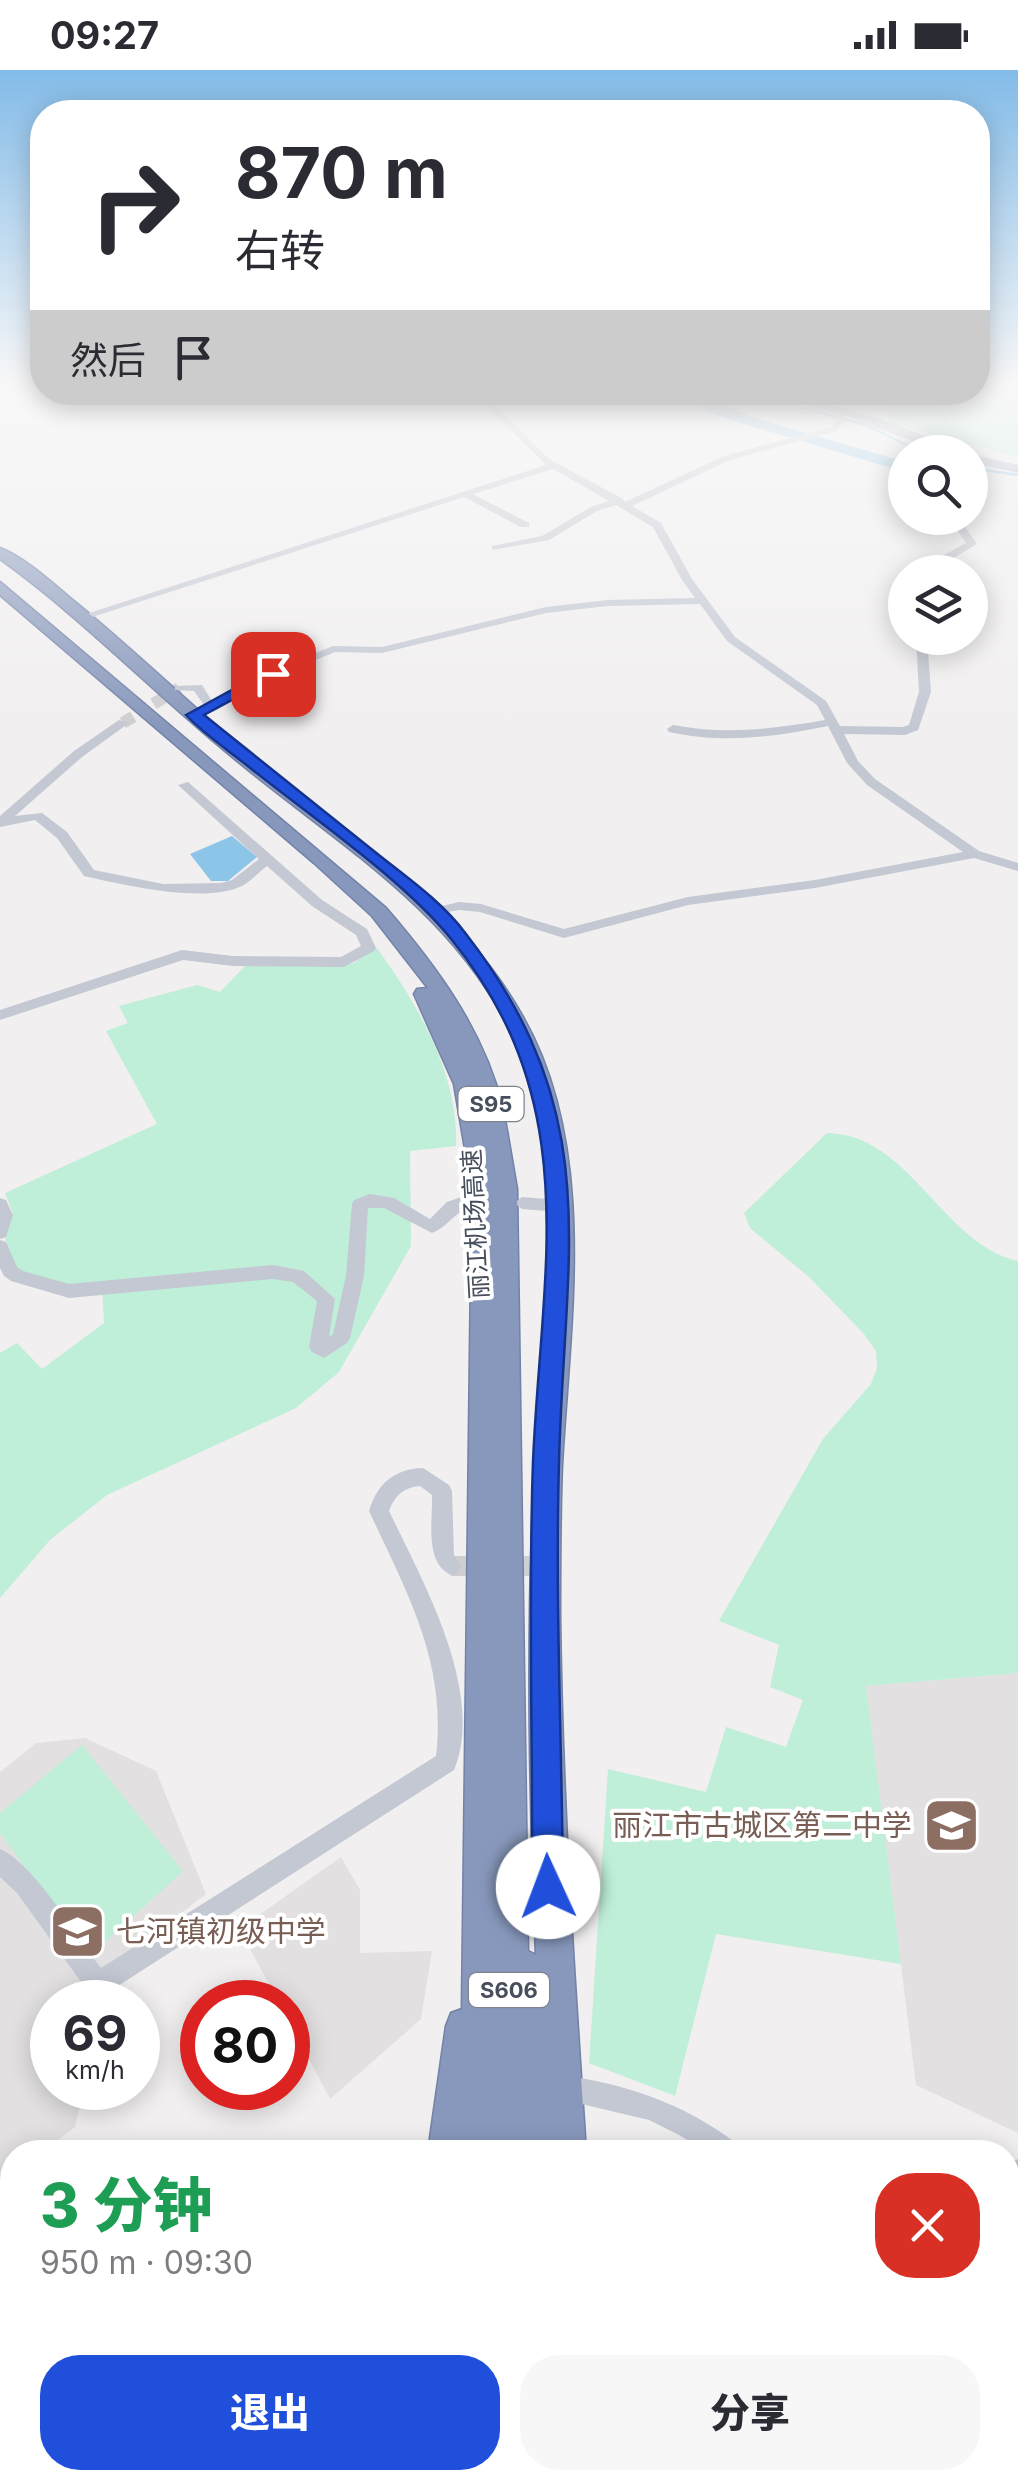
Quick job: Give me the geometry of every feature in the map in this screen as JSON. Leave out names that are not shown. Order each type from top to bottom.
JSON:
[{"type":"highway","points":[[0,552],[202,712],[435,912],[492,981],[524,1039],[550,1121],[560,1206],[537,1565],[546,1858],[567,2140]]},
{"type":"highway","name":"丽江机场高速","points":[[0,587],[372,904],[438,984],[476,1060],[497,1130],[505,1190],[493,1827]]},
{"type":"highway","name":"丽江机场高速","points":[[0,600],[364,918],[422,989],[458,1063],[477,1133],[484,1190],[493,1827]]},
{"type":"highway","points":[[449,2140],[493,1827]]},
{"type":"highway","points":[[493,1827],[531,2035],[538,2140]]},
{"type":"highway","name":"S606","points":[[480,2140],[493,1827]]},
{"type":"highway","name":"S606","points":[[493,1827],[510,2140]]},
{"type":"street","points":[[82,617],[445,502]]},
{"type":"street","points":[[480,502],[524,525]]},
{"type":"street","points":[[496,548],[545,538],[594,508],[624,503],[666,535],[687,580],[740,648],[815,696],[835,726],[852,763],[871,782],[974,854],[1018,868]]},
{"type":"street","points":[[952,555],[972,544],[966,535]]},
{"type":"street","points":[[178,688],[200,688],[202,712],[273,674],[333,649],[382,650],[546,610],[608,603],[704,601]]},
{"type":"street","points":[[673,729],[708,736],[835,726],[906,731],[914,727],[925,692],[923,655]]},
{"type":"street","points":[[0,823],[78,754],[122,724]]},
{"type":"street","points":[[0,1015],[182,955],[233,962],[344,962],[367,950],[366,935],[318,903],[184,785]]},
{"type":"street","points":[[0,823],[37,816],[62,835],[89,873],[163,888],[232,884],[269,858]]},
{"type":"street","points":[[435,912],[459,906],[480,908],[564,934],[688,901],[816,884],[974,854]]},
{"type":"street","points":[[0,1247],[10,1271],[69,1291],[273,1272],[298,1276],[326,1299],[318,1347],[324,1351],[341,1338],[354,1276],[360,1204],[376,1199],[393,1204],[432,1227],[453,1206],[467,1201]]},
{"type":"street","points":[[522,1202],[560,1206]]},
{"type":"street","points":[[0,1204],[1,1227]]},
{"type":"street","points":[[0,1861],[25,1885],[98,1984],[278,1873],[446,1762],[453,1706],[446,1659],[380,1512],[386,1494],[401,1480],[423,1477],[442,1491],[444,1558],[451,1566]]},
{"type":"street","points":[[561,2088],[624,2096],[667,2115],[708,2140]]},
{"type":"shaded area","name":"丽江市古城区第二中学","points":[[1018,1673],[1018,2133],[916,2085],[866,1686]]},
{"type":"shaded area","name":"七河镇初级中学","points":[[85,1738],[156,1771],[206,1894],[94,1980],[30,1980],[30,2110],[79,2110],[75,2127],[58,2140],[0,2140],[0,1772],[36,1743]]},
{"type":"shaded area","points":[[341,1857],[360,1890],[360,1953],[432,1951],[421,2019],[330,2099],[310,2061],[310,1980],[267,1980],[239,1929]]},
{"type":"green space","points":[[376,947],[420,1016],[443,1066],[451,1092],[456,1146],[410,1151],[411,1246],[339,1372],[296,1408],[107,1495],[50,1540],[0,1598],[0,1353],[17,1343],[42,1369],[104,1323],[102,1286],[44,1284],[16,1269],[3,1231],[13,1213],[5,1193],[157,1124],[106,1031],[128,1023],[119,1006],[197,985],[220,992],[249,962],[339,965],[354,963]]},
{"type":"green space","points":[[827,1133],[856,1138],[881,1151],[968,1234],[991,1251],[1018,1261],[1018,1673],[866,1686],[901,1964],[716,1934],[675,2096],[589,2063],[608,1769],[706,1792],[726,1727],[786,1747],[803,1700],[770,1687],[779,1645],[719,1621],[823,1439],[871,1384],[877,1368],[876,1351],[864,1334],[809,1277],[750,1228],[744,1213]]},
{"type":"green space","points":[[82,1745],[183,1871],[90,1956],[0,1833],[0,1813]]},
{"type":"water","points":[[232,836],[257,857],[228,881],[211,881],[190,854]]},
{"type":"tunnel","points":[[123,723],[179,688]]},
{"type":"tunnel","points":[[451,1566],[529,1566]]},
{"type":"place","name":"丽江市古城区第二中学","points":[[951,1825]]},
{"type":"place","name":"七河镇初级中学","points":[[77,1931]]},
{"type":"route","points":[[273,674],[194,715],[416,894],[458,935],[504,1000],[532,1059],[546,1101],[560,1191],[546,1463],[544,1741],[548,1887]]}]
